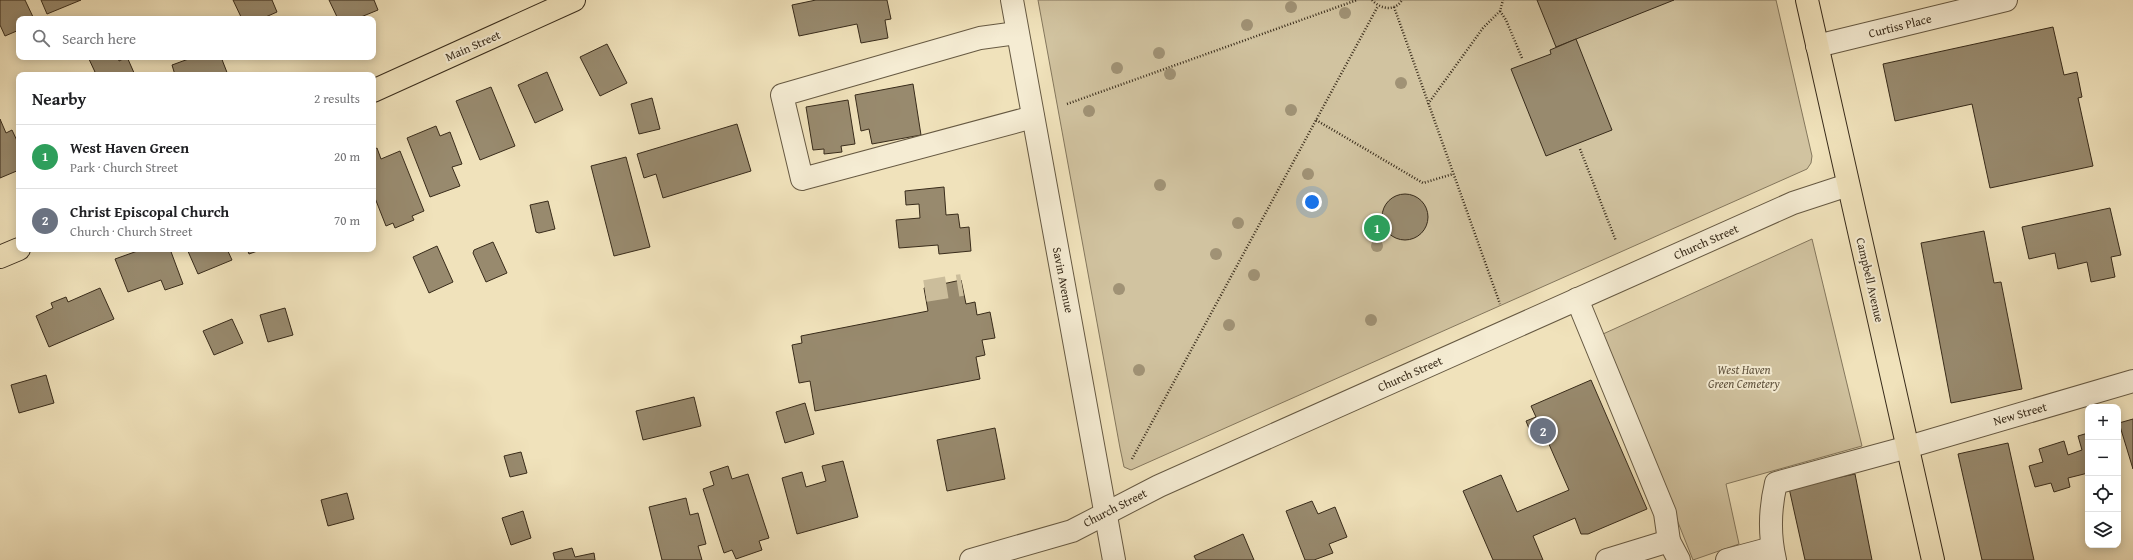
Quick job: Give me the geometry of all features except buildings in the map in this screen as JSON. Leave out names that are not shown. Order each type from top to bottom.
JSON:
[{"type":"main road","name":"Main Street","points":[[376,90],[574,0]]},
{"type":"main road","name":"Campbell Avenue","points":[[1807,0],[1934,560]]},
{"type":"main road","points":[[0,257],[16,250]]},
{"type":"street","name":"Savin Avenue","points":[[1012,0],[1114,560]]},
{"type":"street","name":"Curtiss Place","points":[[1817,46],[2006,0]]},
{"type":"street","points":[[1017,33],[980,38],[782,95],[802,179],[1033,116]]},
{"type":"street","name":"Church Street","points":[[971,560],[1072,531],[1105,512],[1152,489],[1510,329],[1793,203],[1848,185]]},
{"type":"street","points":[[1577,300],[1665,514],[1669,541],[1679,560]]},
{"type":"street","name":"New Street","points":[[1773,554],[1771,505],[1776,483],[1908,447],[2133,381]]},
{"type":"street","points":[[1607,560],[1669,541]]},
{"type":"street","points":[[1727,560],[1773,554]]},
{"type":"path","points":[[1067,104],[1357,0]]},
{"type":"path","points":[[1372,0],[1378,6],[1386,8],[1394,7],[1402,0]]},
{"type":"path","points":[[1428,104],[1483,28],[1500,11],[1503,0]]},
{"type":"path","points":[[1132,459],[1378,6]]},
{"type":"path","points":[[1394,7],[1510,329]]},
{"type":"path","points":[[1500,11],[1506,20],[1522,58]]},
{"type":"path","points":[[1316,120],[1423,183],[1453,174]]},
{"type":"path","points":[[1580,149],[1616,241]]},
{"type":"green space","points":[[1038,0],[1776,0],[1812,156],[1811,163],[1807,169],[1131,470],[1124,467],[1120,448]]},
{"type":"green space","name":"West Haven Green Cemetery","points":[[1812,239],[1862,446],[1726,484],[1739,544],[1693,560],[1603,334]]},
{"type":"tunnel","points":[[925,291],[962,285]]},
{"type":"place","name":"West Haven Green","points":[[1377,228]]},
{"type":"place","name":"Christ Episcopal Church","points":[[1543,431]]}]
